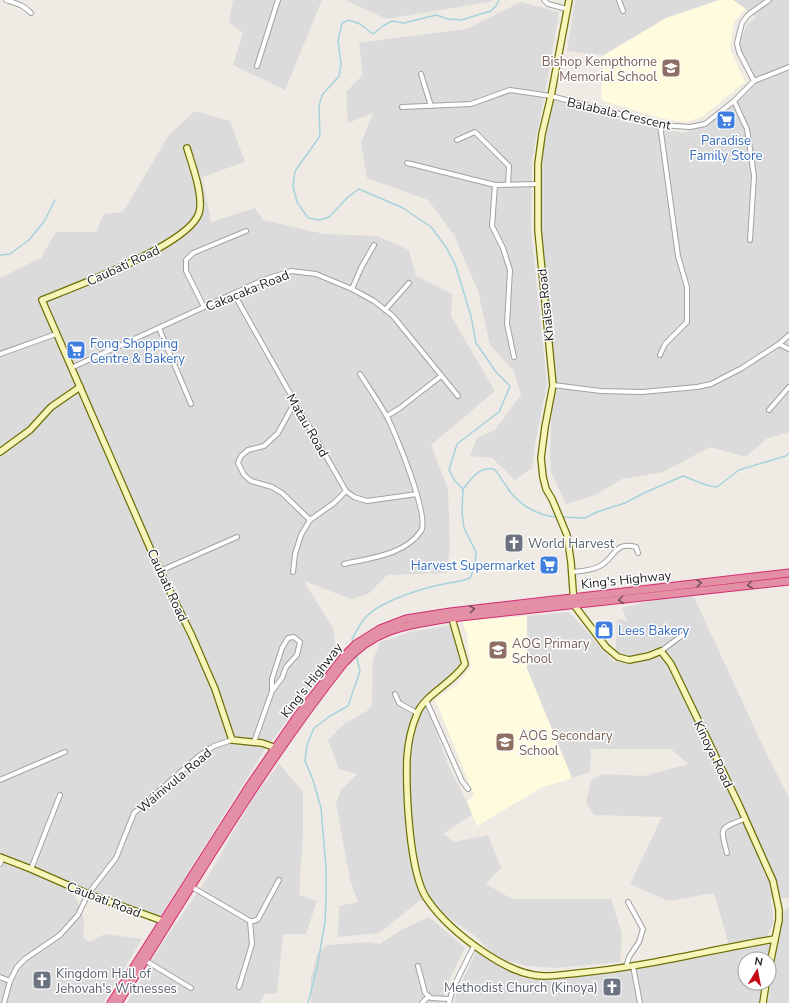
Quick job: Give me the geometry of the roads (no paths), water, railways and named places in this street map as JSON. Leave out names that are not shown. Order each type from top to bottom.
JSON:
[{"type":"highway","name":"King's Highway","points":[[111,1003],[143,959],[250,785],[278,748],[298,715],[350,653],[357,647],[395,628],[451,615],[574,597],[789,573]]},
{"type":"highway","name":"King's Highway","points":[[451,615],[574,605],[789,581]]},
{"type":"highway","name":"King's Highway","points":[[118,1003],[163,922],[189,885]]},
{"type":"street","points":[[6,0],[27,8],[30,13]]},
{"type":"street","points":[[257,66],[278,0]]},
{"type":"street","points":[[544,0],[548,4],[567,9]]},
{"type":"street","name":"Khalsa Road","points":[[569,0],[551,96],[542,134],[538,164],[538,230],[553,385],[544,427],[541,458],[546,489],[559,514],[568,540],[574,605]]},
{"type":"street","points":[[619,0],[623,11]]},
{"type":"street","points":[[754,82],[739,52],[737,43],[742,23],[748,15],[769,0]]},
{"type":"street","name":"Balabala Crescent","points":[[402,107],[471,104],[510,90],[551,96],[660,126],[690,128],[705,124],[734,101],[754,82],[789,67]]},
{"type":"street","points":[[421,74],[431,106]]},
{"type":"street","points":[[734,101],[747,130],[754,176],[750,240]]},
{"type":"street","points":[[660,126],[678,256],[687,288],[688,306],[687,322],[665,344],[660,355]]},
{"type":"street","points":[[457,140],[475,132],[509,166],[508,185]]},
{"type":"street","name":"Caubati Road","points":[[187,148],[198,185],[199,213],[193,224],[164,246],[104,276],[42,300],[160,571],[200,654],[215,689],[232,740]]},
{"type":"street","points":[[407,163],[495,185],[538,184]]},
{"type":"street","points":[[495,185],[492,226],[504,248],[510,270],[507,324],[514,357]]},
{"type":"street","points":[[204,307],[186,271],[186,260],[193,253],[246,231]]},
{"type":"street","points":[[352,289],[361,268],[374,245]]},
{"type":"street","name":"Cakacaka Road","points":[[71,368],[264,280],[291,271],[316,274],[352,289],[374,301],[393,316],[458,396]]},
{"type":"street","points":[[385,310],[408,283]]},
{"type":"street","name":"Matau Road","points":[[234,294],[346,491]]},
{"type":"street","points":[[159,328],[191,404]]},
{"type":"street","points":[[0,354],[56,334]]},
{"type":"street","points":[[553,385],[601,391],[642,392],[697,387],[711,384],[742,368],[779,344],[789,335]]},
{"type":"street","points":[[779,344],[789,349]]},
{"type":"street","points":[[344,564],[389,553],[405,546],[422,530],[423,523],[417,494],[387,416],[360,374]]},
{"type":"street","points":[[387,416],[400,408],[441,376]]},
{"type":"street","points":[[0,452],[30,430],[51,407],[80,387]]},
{"type":"street","points":[[769,410],[789,387]]},
{"type":"street","points":[[295,402],[278,433],[264,446],[248,450],[241,456],[238,463],[244,475],[251,481],[272,487],[282,493],[310,520]]},
{"type":"street","points":[[293,572],[295,554],[301,535],[310,520],[334,503],[346,491],[354,497],[366,501],[417,494]]},
{"type":"street","points":[[160,571],[237,537]]},
{"type":"street","points":[[572,572],[588,570],[600,566],[618,548],[627,545],[636,547],[638,553]]},
{"type":"street","points":[[574,605],[606,647],[618,657],[629,660],[649,656],[661,651],[684,634]]},
{"type":"street","points":[[451,615],[465,664],[453,679],[426,700],[417,713],[411,734],[407,758],[408,810],[416,873],[426,898],[448,924],[474,946],[499,962],[522,973],[543,976],[604,971],[775,939]]},
{"type":"street","points":[[254,742],[272,690],[272,679],[282,648],[288,638],[294,637],[300,642],[297,655],[286,667],[282,678],[272,690]]},
{"type":"street","name":"Kinoya Road","points":[[661,651],[671,664],[772,881],[779,915],[773,951]]},
{"type":"street","points":[[394,694],[399,703],[417,713]]},
{"type":"street","points":[[426,700],[462,781],[468,789]]},
{"type":"street","points":[[232,740],[262,743],[278,748]]},
{"type":"street","name":"Wainivula Road","points":[[4,1003],[10,981],[17,967],[25,959],[60,935],[78,915],[88,894],[116,858],[134,813],[199,756],[214,746],[232,740]]},
{"type":"street","points":[[0,780],[65,752]]},
{"type":"street","points":[[31,869],[60,795]]},
{"type":"street","points":[[727,853],[722,835],[724,828],[744,819]]},
{"type":"street","name":"Caubati Road","points":[[1,860],[31,869],[88,894],[163,922]]},
{"type":"street","points":[[189,885],[250,921],[254,921],[258,918],[279,880]]},
{"type":"street","points":[[626,967],[629,958],[639,942],[642,929],[628,902]]},
{"type":"street","points":[[239,987],[252,944],[250,921]]},
{"type":"street","points":[[418,966],[425,993],[431,998],[449,1001],[453,988],[474,946]]},
{"type":"street","points":[[143,959],[191,988]]},
{"type":"street","points":[[633,966],[640,1003]]},
{"type":"street","points":[[0,977],[10,981]]},
{"type":"street","points":[[762,1003],[764,991]]},
{"type":"street","points":[[422,1003],[429,996]]},
{"type":"waterway","points":[[353,642],[352,639],[360,625],[372,611],[404,595],[470,578],[475,566],[476,552],[464,528],[462,512],[463,489],[455,481],[449,470],[457,444],[499,412],[510,386],[496,372],[476,343],[471,316],[455,264],[446,247],[431,227],[403,208],[359,189],[348,197],[329,217],[320,220],[308,218],[297,202],[293,186],[295,171],[320,136],[319,106],[322,95],[339,76],[341,64],[338,41],[342,23],[349,20],[360,24],[373,34],[392,21],[404,23],[436,15],[448,19],[461,20],[491,11],[499,0]]},
{"type":"waterway","points":[[0,255],[10,254],[30,239],[45,220],[55,200]]},
{"type":"waterway","points":[[561,517],[585,518],[597,512],[625,503],[683,476],[717,487],[739,470],[786,456],[789,453]]},
{"type":"waterway","points":[[463,489],[480,471],[494,469],[511,493],[522,504],[535,512],[557,517]]},
{"type":"waterway","points":[[308,1003],[317,968],[325,922],[326,868],[321,808],[313,780],[305,761],[307,745],[314,728],[330,716],[348,706],[360,671],[356,654]]},
{"type":"place","name":"Bishop Kempthorne Memorial School","points":[[671,68]]},
{"type":"place","name":"Paradise Family Store","points":[[726,120]]},
{"type":"place","name":"Fong Shopping Centre & Bakery","points":[[76,350]]},
{"type":"place","name":"World Harvest","points":[[514,543]]},
{"type":"place","name":"Harvest Supermarket","points":[[549,565]]},
{"type":"place","name":"Lees Bakery","points":[[604,630]]},
{"type":"place","name":"AOG Primary School","points":[[498,650]]},
{"type":"place","name":"AOG Secondary School","points":[[505,742]]},
{"type":"place","name":"Kingdom Hall of Jehovah's Witnesses","points":[[42,980]]},
{"type":"place","name":"Methodist Church (Kinoya)","points":[[612,987]]}]
